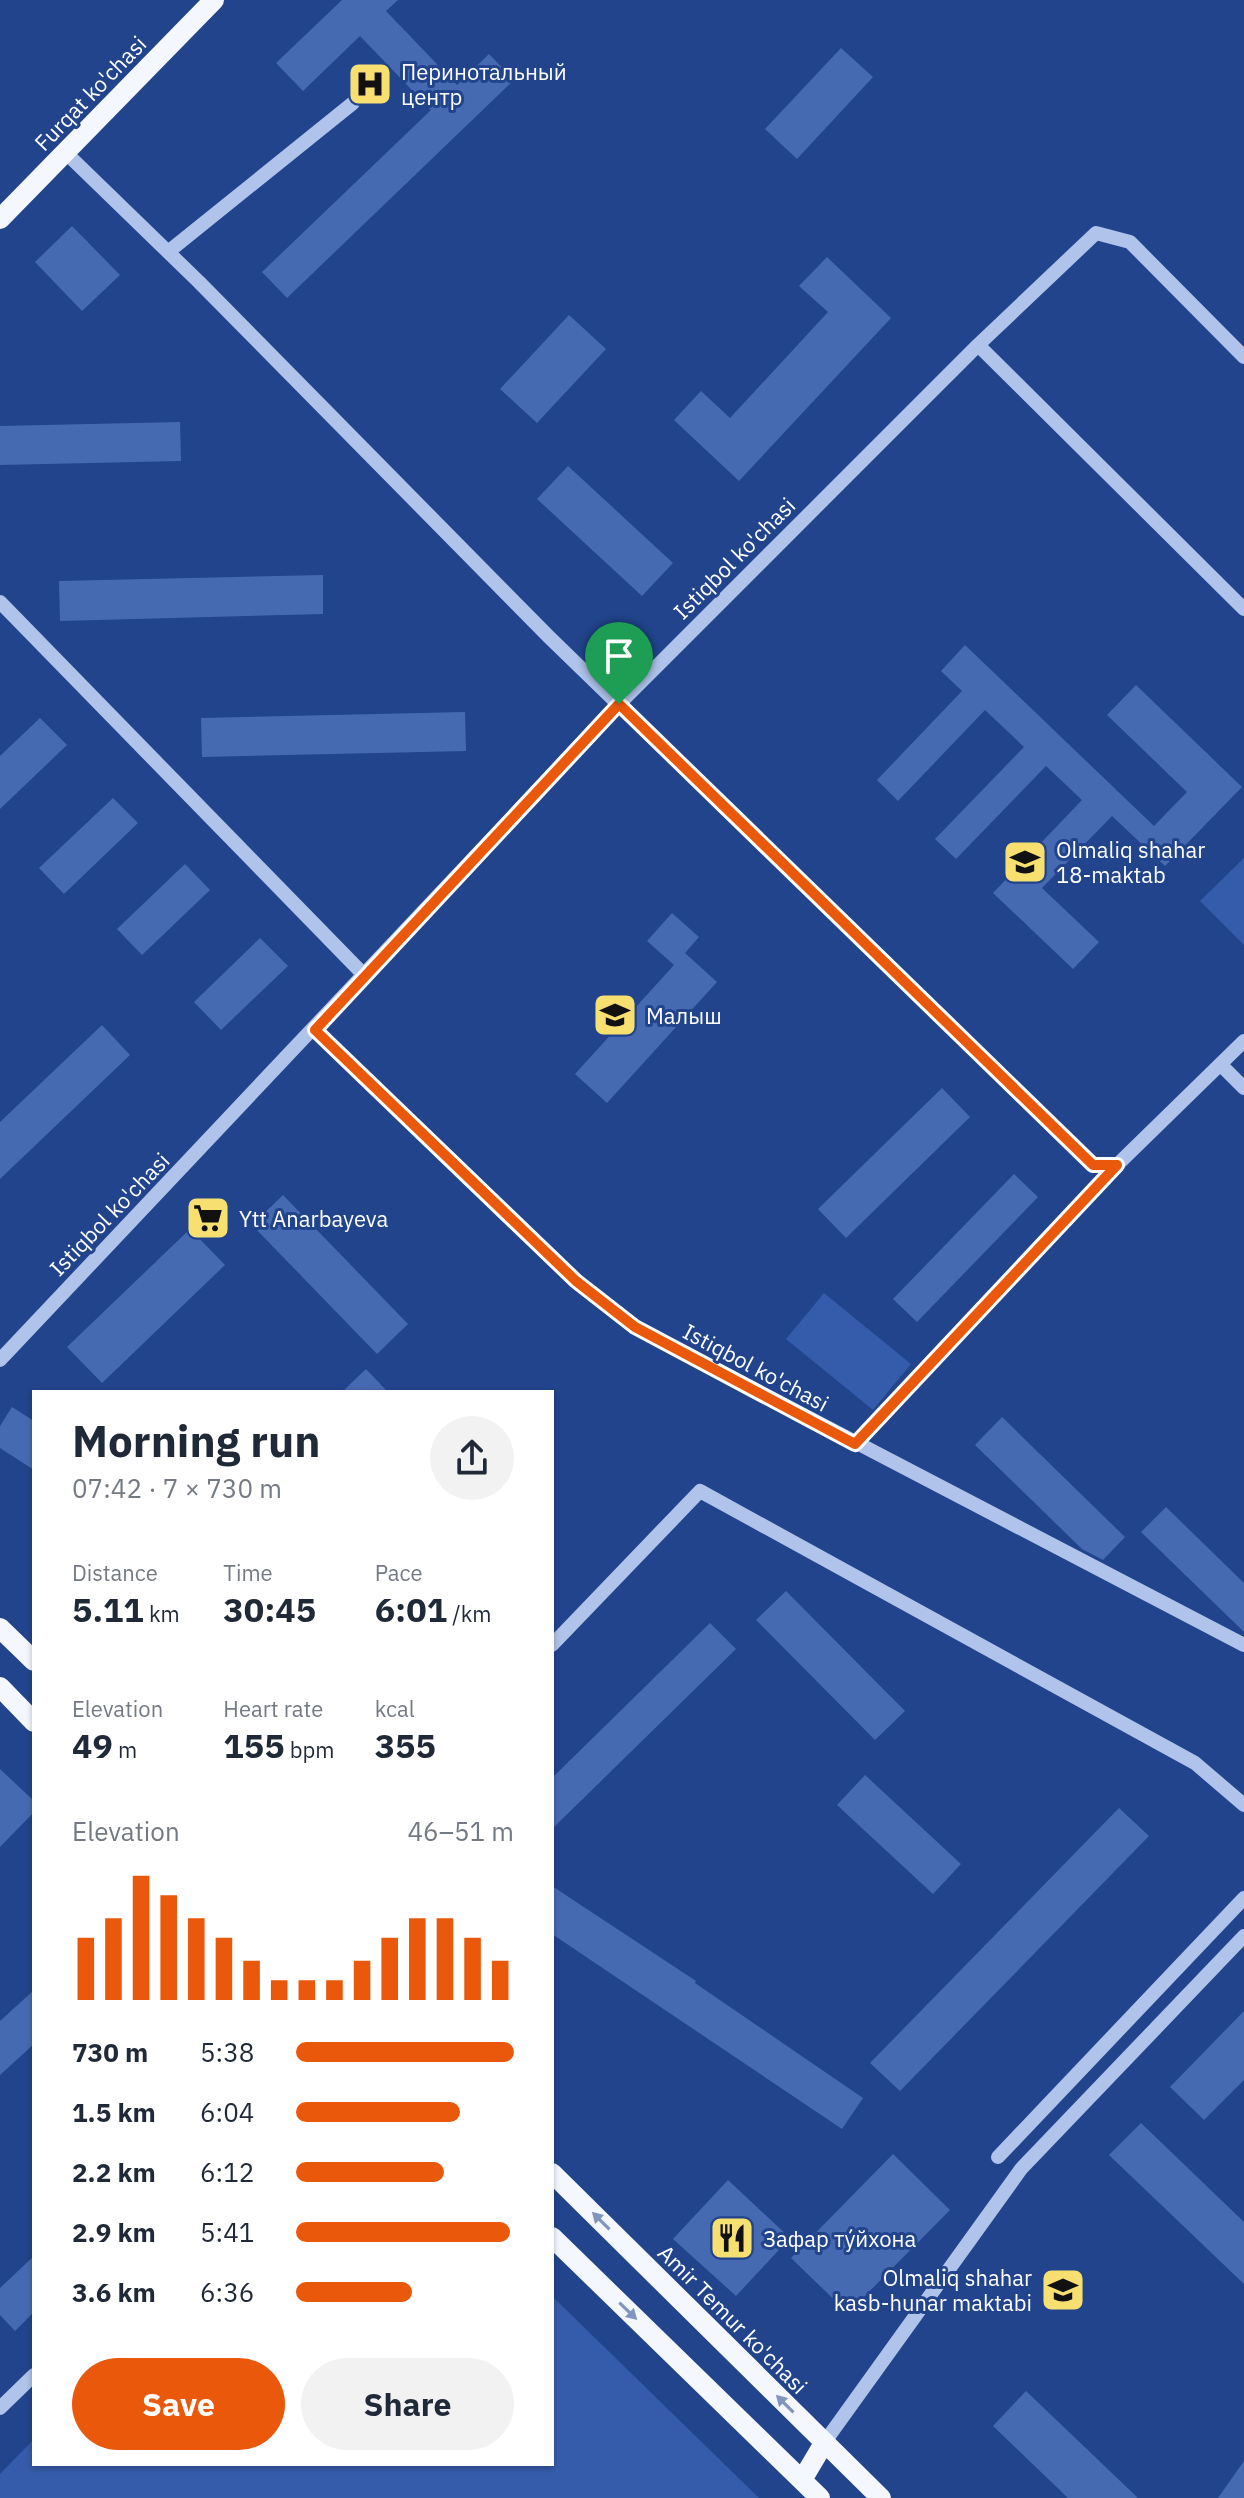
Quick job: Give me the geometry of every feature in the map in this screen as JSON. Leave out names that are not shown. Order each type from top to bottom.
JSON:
[{"type":"main road","name":"Furqat ko'chasi","points":[[0,219],[214,0]]},
{"type":"main road","points":[[0,1628],[32,1659]]},
{"type":"main road","points":[[0,1687],[32,1720]]},
{"type":"main road","name":"Amir Temur ko'chasi","points":[[554,2175],[881,2498]]},
{"type":"main road","points":[[554,2239],[820,2498]]},
{"type":"main road","points":[[802,2480],[824,2443]]},
{"type":"street","points":[[168,252],[353,103]]},
{"type":"street","points":[[65,152],[619,704],[1093,1165],[1117,1165]]},
{"type":"street","name":"Istiqbol ko'chasi","points":[[0,1360],[315,1030],[619,704],[978,345],[1096,233],[1130,242],[1244,357]]},
{"type":"street","points":[[978,345],[1244,609]]},
{"type":"street","points":[[0,602],[365,976]]},
{"type":"street","name":"Istiqbol ko'chasi","points":[[315,1030],[576,1281],[623,1318],[855,1444],[1244,1645]]},
{"type":"street","points":[[855,1444],[1117,1165],[1244,1041]]},
{"type":"street","points":[[1221,1065],[1244,1088]]},
{"type":"street","points":[[554,1643],[700,1491],[1195,1763],[1244,1805]]},
{"type":"street","points":[[998,2157],[1244,1898]]},
{"type":"street","points":[[824,2443],[1021,2169],[1244,1936]]},
{"type":"street","points":[[0,2408],[32,2377]]},
{"type":"shaded area","points":[[1244,858],[1244,945],[1200,901]]},
{"type":"shaded area","points":[[824,1293],[911,1364],[873,1410],[786,1339]]},
{"type":"shaded area","points":[[554,2298],[759,2498],[0,2498],[0,2474],[32,2441],[32,2466],[554,2466]]},
{"type":"building","points":[[342,0],[398,0],[386,11],[457,85],[489,54],[514,80],[287,298],[262,272],[431,110],[360,36],[303,91],[276,63]]},
{"type":"building","points":[[841,48],[873,77],[797,159],[765,129]]},
{"type":"building","points":[[72,226],[120,275],[82,311],[35,262]]},
{"type":"building","points":[[827,257],[891,318],[739,481],[674,420],[701,391],[730,418],[828,312],[799,286]]},
{"type":"building","points":[[569,315],[606,349],[537,423],[500,389]]},
{"type":"building","points":[[180,422],[181,461],[0,465],[0,426]]},
{"type":"building","points":[[568,466],[673,563],[642,596],[537,499]]},
{"type":"building","points":[[323,575],[323,614],[60,621],[59,581]]},
{"type":"building","points":[[965,645],[1154,826],[1187,792],[1107,715],[1136,685],[1242,787],[1165,866],[1112,816],[1042,888],[1099,942],[1073,969],[993,893],[1082,800],[1046,766],[956,859],[935,839],[1024,747],[985,710],[898,801],[877,780],[962,691],[941,671]]},
{"type":"building","points":[[465,712],[466,751],[202,757],[201,718]]},
{"type":"building","points":[[40,718],[67,745],[0,809],[0,756]]},
{"type":"building","points":[[113,798],[138,823],[64,894],[39,868]]},
{"type":"building","points":[[185,864],[210,890],[142,955],[117,929]]},
{"type":"building","points":[[672,913],[699,937],[685,953],[717,982],[607,1103],[575,1074],[674,965],[647,941]]},
{"type":"building","points":[[260,938],[288,966],[221,1030],[194,1002]]},
{"type":"building","points":[[102,1025],[130,1055],[0,1179],[0,1122]]},
{"type":"building","points":[[942,1088],[970,1117],[846,1238],[818,1209]]},
{"type":"building","points":[[1014,1174],[1038,1197],[917,1322],[893,1299]]},
{"type":"building","points":[[283,1195],[408,1324],[377,1354],[252,1225]]},
{"type":"building","points":[[190,1229],[225,1265],[102,1383],[67,1347]]},
{"type":"building","points":[[366,1369],[386,1390],[344,1390]]},
{"type":"building","points":[[12,1407],[32,1420],[32,1469],[0,1448],[0,1426]]},
{"type":"building","points":[[1002,1417],[1125,1537],[1103,1560],[1082,1549],[975,1445]]},
{"type":"building","points":[[1166,1507],[1244,1583],[1244,1632],[1141,1532]]},
{"type":"building","points":[[786,1591],[905,1711],[875,1740],[756,1620]]},
{"type":"building","points":[[710,1623],[736,1649],[554,1827],[554,1776]]},
{"type":"building","points":[[0,1769],[32,1799],[32,1814],[0,1847]]},
{"type":"building","points":[[865,1775],[961,1864],[933,1894],[837,1805]]},
{"type":"building","points":[[1119,1808],[1149,1836],[900,2091],[870,2063]]},
{"type":"building","points":[[554,1887],[696,1981],[863,2098],[842,2129],[554,1935]]},
{"type":"building","points":[[32,1992],[32,2046],[0,2075],[0,2021]]},
{"type":"building","points":[[1244,2011],[1244,2080],[1204,2120],[1170,2087]]},
{"type":"building","points":[[1141,2123],[1244,2222],[1244,2284],[1109,2155]]},
{"type":"building","points":[[893,2154],[950,2210],[848,2313],[791,2258]]},
{"type":"building","name":"Зафар тýйхона","points":[[728,2180],[790,2238],[736,2296],[673,2239]]},
{"type":"building","points":[[32,2258],[32,2314],[15,2331],[0,2315],[0,2288]]},
{"type":"building","points":[[1026,2391],[1138,2498],[1068,2498],[993,2426]]},
{"type":"building","points":[[1244,2461],[1244,2498],[1218,2498]]},
{"type":"place","name":"Перинотальный центр","points":[[370,84]]},
{"type":"place","name":"Olmaliq shahar 18-maktab","points":[[1025,862]]},
{"type":"place","name":"Малыш","points":[[615,1015]]},
{"type":"place","name":"Ytt Anarbayeva","points":[[208,1218]]},
{"type":"place","name":"Зафар тýйхона","points":[[732,2238]]},
{"type":"place","name":"Olmaliq shahar kasb-hunar maktabi","points":[[1063,2290]]},
{"type":"route","points":[[619,704],[1093,1165],[1117,1165],[855,1444],[635,1327],[576,1281],[315,1030],[619,704]]}]
